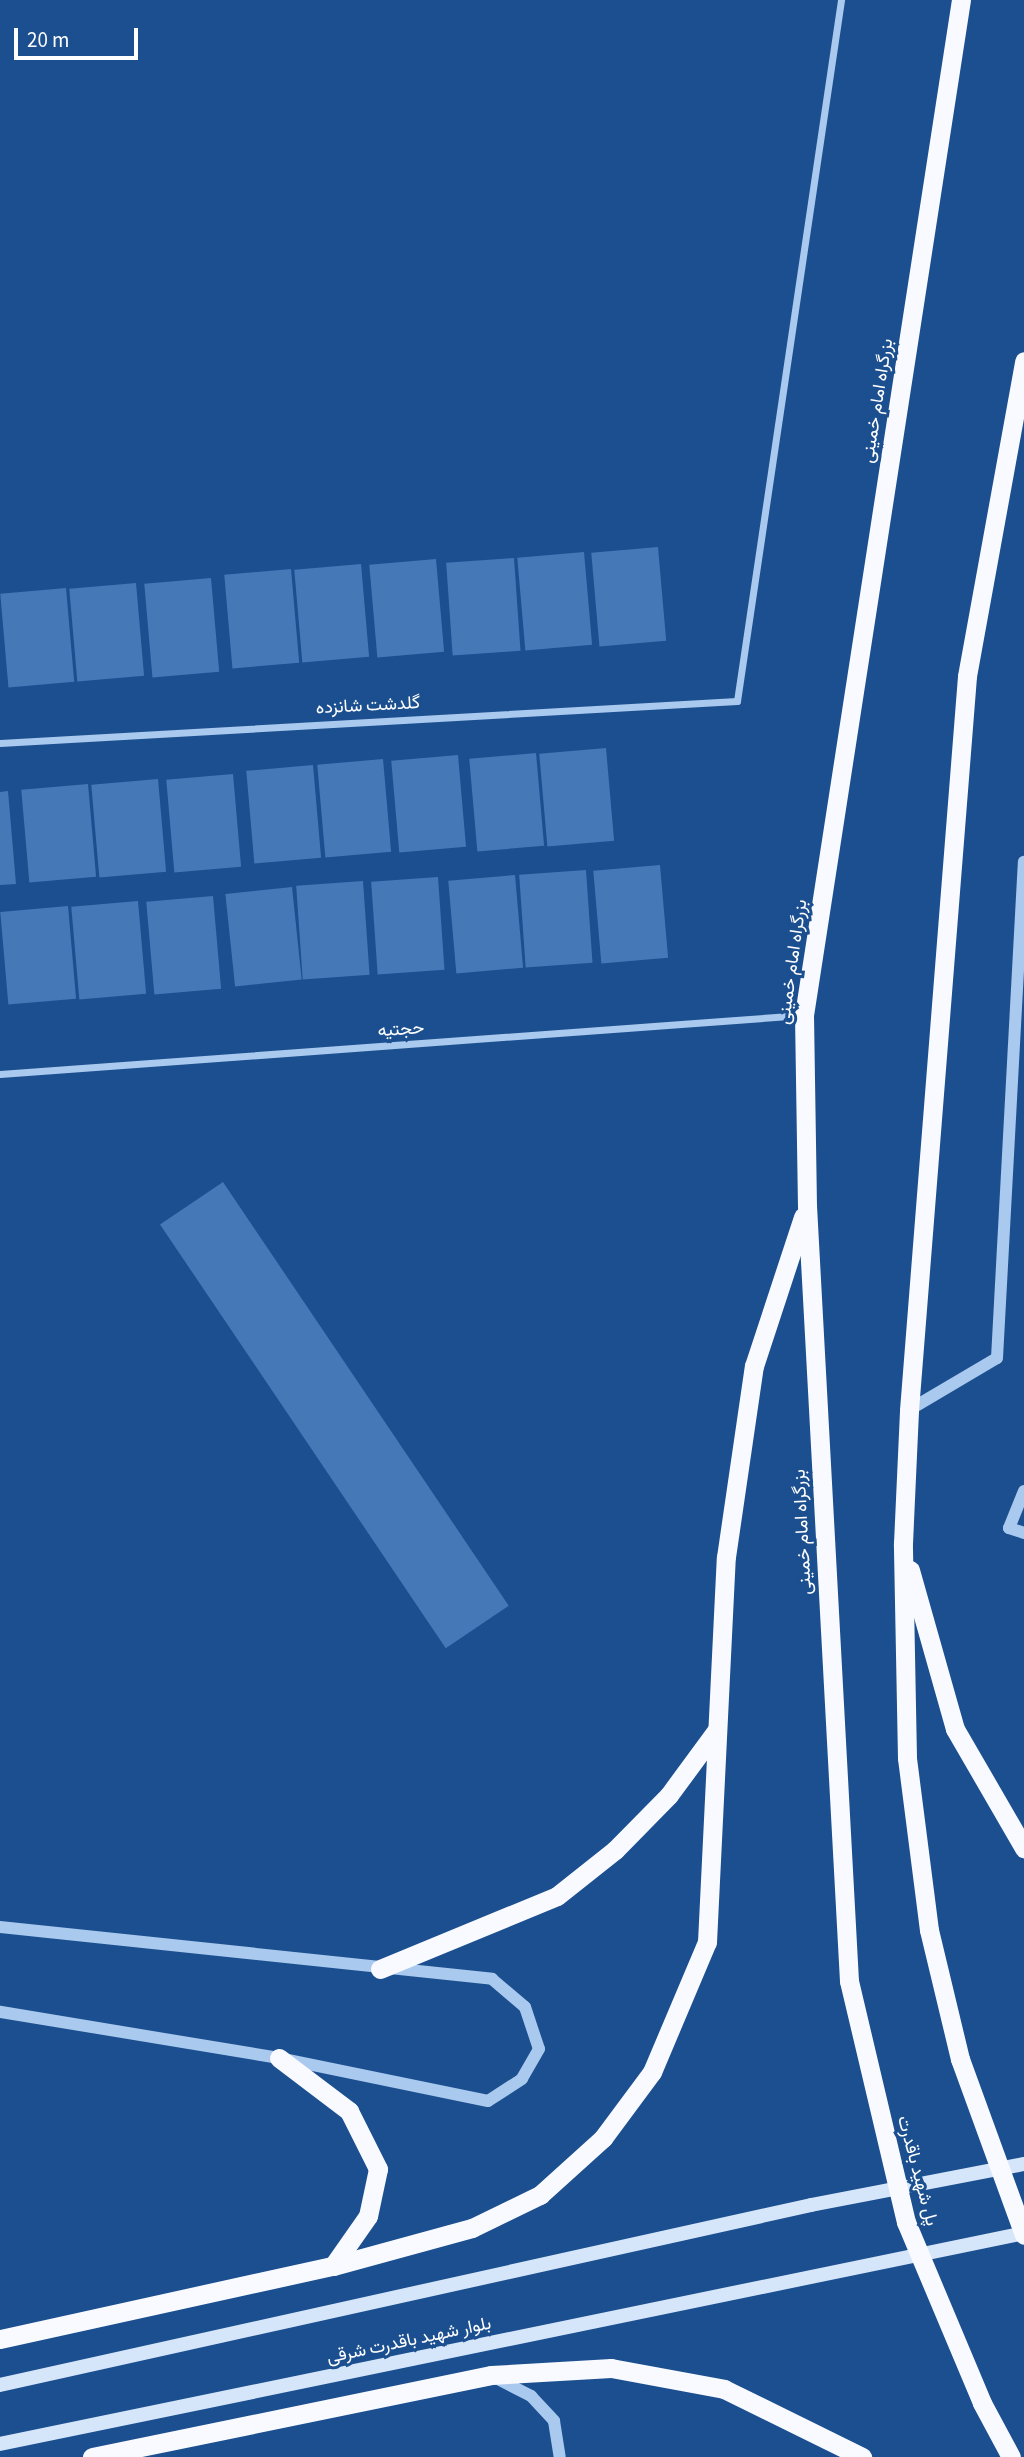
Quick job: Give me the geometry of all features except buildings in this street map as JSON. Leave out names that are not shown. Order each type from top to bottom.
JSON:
[{"type":"highway","name":"بزرگراه امام خمینی","points":[[849,1981],[807,1206],[803,1015],[961,0]]},
{"type":"highway","points":[[1024,361],[967,676],[909,1410],[903,1543],[907,1758],[929,1930],[960,2059],[1024,2234]]},
{"type":"highway","points":[[0,2339],[333,2266],[472,2228],[540,2195],[603,2138],[652,2072],[707,1942],[726,1557],[754,1366],[807,1206]]},
{"type":"highway","points":[[903,1543],[955,1730],[1024,1848]]},
{"type":"highway","points":[[380,1969],[557,1896],[615,1850],[669,1795],[716,1731]]},
{"type":"highway","name":"پل شهید باقدرت","points":[[849,1981],[906,2222],[982,2403],[1010,2457]]},
{"type":"highway","points":[[279,2058],[349,2112],[378,2169],[368,2216],[333,2266]]},
{"type":"highway","points":[[92,2457],[491,2375],[611,2368],[724,2389],[862,2457]]},
{"type":"main road","points":[[0,2385],[811,2205],[1024,2164]]},
{"type":"main road","name":"بلوار شهید باقدرت شرقی","points":[[0,2444],[1024,2234]]},
{"type":"street","name":"گلدشت شانزده","points":[[0,743],[737,701],[841,0]]},
{"type":"street","points":[[909,1410],[997,1358],[1024,862]]},
{"type":"street","name":"حجتیه","points":[[0,1074],[803,1015]]},
{"type":"street","points":[[1024,1491],[1009,1528],[1024,1533]]},
{"type":"street","points":[[0,1927],[492,1979],[525,2007],[539,2049],[522,2079],[488,2101],[466,2099],[279,2058],[0,2012]]},
{"type":"street","points":[[491,2375],[531,2396],[554,2421],[560,2457]]}]
